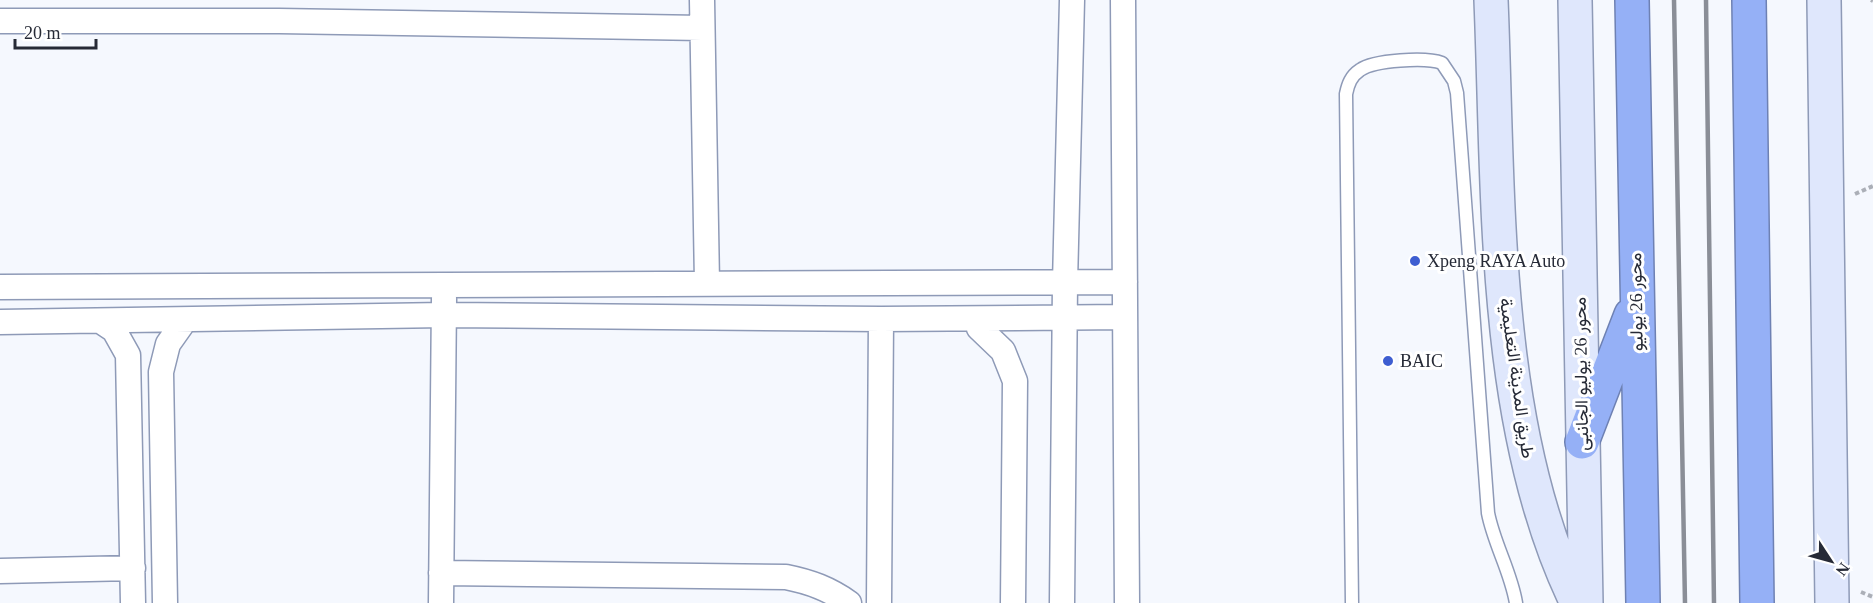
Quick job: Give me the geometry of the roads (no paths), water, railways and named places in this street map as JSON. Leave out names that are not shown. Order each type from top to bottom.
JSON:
[{"type":"highway","name":"محور 26 يوليو","points":[[1632,0],[1643,603]]},
{"type":"highway","points":[[1749,0],[1757,603]]},
{"type":"highway","points":[[1582,442],[1636,303]]},
{"type":"main road","name":"طريق المدينة التعليمية","points":[[1491,0],[1502,261],[1516,393],[1531,475],[1541,513],[1577,603]]},
{"type":"main road","name":"محور 26 يوليو الجانبى","points":[[1575,0],[1586,603]]},
{"type":"main road","points":[[1824,0],[1832,603]]},
{"type":"street","points":[[702,0],[707,283]]},
{"type":"street","points":[[1062,603],[1065,283],[1072,0]]},
{"type":"street","points":[[1123,0],[1127,603]]},
{"type":"street","points":[[0,21],[279,11],[702,28]]},
{"type":"street","points":[[0,287],[178,284],[1125,282]]},
{"type":"street","points":[[178,284],[171,292],[168,302],[170,313],[181,321]]},
{"type":"street","points":[[411,284],[412,316]]},
{"type":"street","points":[[441,603],[445,284]]},
{"type":"street","points":[[0,322],[181,321],[444,315],[880,319],[1125,317]]},
{"type":"street","points":[[879,603],[880,319]]},
{"type":"street","points":[[980,319],[979,328],[1003,351],[1015,381],[1013,603]]},
{"type":"street","points":[[165,603],[160,372],[168,344],[181,321]]},
{"type":"street","points":[[102,322],[114,330],[128,355],[133,603]]},
{"type":"street","points":[[0,571],[133,568]]},
{"type":"street","points":[[441,573],[786,577],[809,581],[831,590],[849,603]]},
{"type":"lane","points":[[1352,603],[1346,94],[1351,79],[1362,68],[1420,59],[1442,63],[1454,81],[1458,93],[1488,513],[1492,533],[1511,582],[1516,603]]},
{"type":"railway","points":[[1674,0],[1685,603]]},
{"type":"railway","points":[[1706,0],[1714,603]]},
{"type":"place","name":"Xpeng RAYA Auto","points":[[1415,261]]},
{"type":"place","name":"BAIC","points":[[1388,361]]}]
